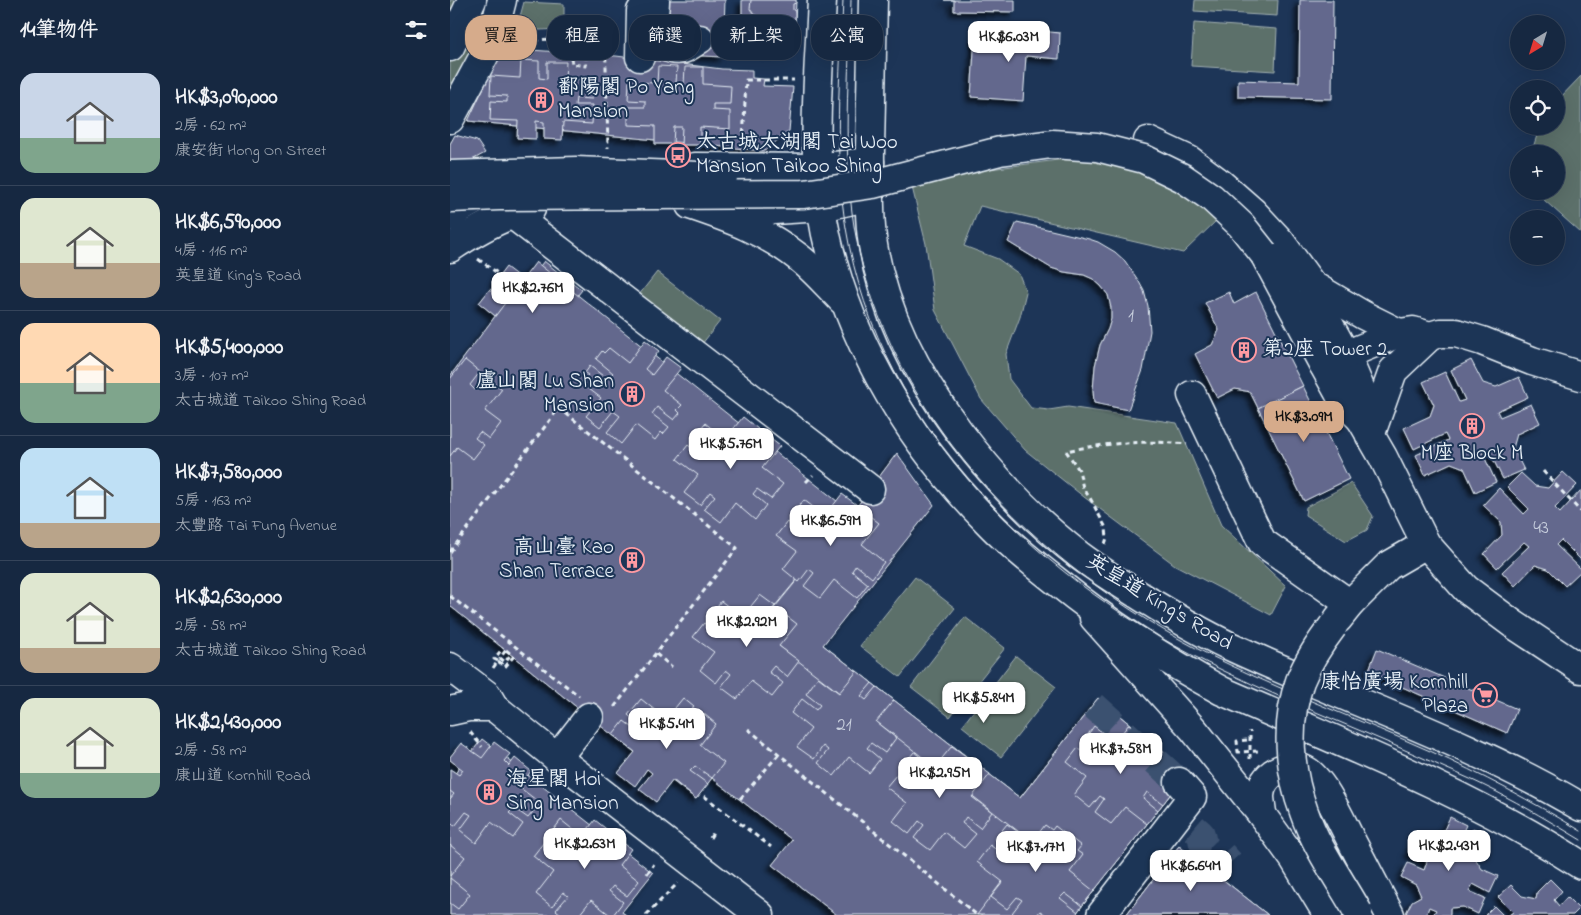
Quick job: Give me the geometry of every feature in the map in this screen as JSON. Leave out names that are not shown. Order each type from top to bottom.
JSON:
[{"type":"main road","points":[[450,47],[472,0]]},
{"type":"main road","points":[[450,119],[490,43],[502,0]]},
{"type":"main road","points":[[641,15],[642,0]]},
{"type":"main road","points":[[655,0],[655,15]]},
{"type":"main road","name":"英皇道 King's Road","points":[[822,0],[817,168],[822,207],[834,269],[845,303],[871,361],[896,406],[922,445],[956,488],[989,524],[1029,560],[1126,633],[1190,674],[1222,691],[1473,803],[1542,840],[1581,865]]},
{"type":"main road","name":"英皇道 King's Road","points":[[873,0],[870,196],[872,241],[877,265],[884,290],[905,344],[923,379],[946,415],[1003,485],[1046,527],[1079,555],[1120,584],[1176,618],[1231,647],[1508,767],[1581,806]]},
{"type":"main road","points":[[450,175],[576,171],[754,179],[812,177],[869,170],[1000,135],[1051,128],[1101,129],[1148,141],[1190,160],[1253,212],[1280,241],[1312,285],[1335,359],[1344,402],[1366,427],[1426,544],[1466,589],[1513,624],[1581,669]]},
{"type":"main road","points":[[450,198],[804,194],[873,184],[1000,151],[1052,144],[1097,146],[1144,159],[1183,178],[1212,198],[1235,220],[1264,254],[1335,359]]},
{"type":"main road","points":[[450,217],[461,208],[499,187],[517,180],[563,169],[591,166],[817,168],[870,162]]},
{"type":"main road","points":[[450,248],[482,228],[513,214],[527,210],[588,201],[774,210],[822,207],[870,196]]},
{"type":"main road","points":[[690,205],[737,221],[779,243],[800,258],[845,303]]},
{"type":"main road","points":[[513,214],[870,489]]},
{"type":"main road","points":[[1312,285],[1348,307],[1400,333]]},
{"type":"main road","points":[[1335,359],[1400,333],[1413,331],[1430,336]]},
{"type":"main road","points":[[1366,427],[1393,372],[1430,336],[1440,333],[1456,333],[1532,361],[1581,376]]},
{"type":"main road","points":[[1192,395],[1262,542],[1350,604]]},
{"type":"main road","points":[[1359,913],[1329,862],[1304,813],[1296,785],[1292,757],[1291,730],[1294,705],[1300,682],[1315,651],[1350,604],[1388,566],[1426,544]]},
{"type":"main road","name":"英皇道 King's Road","points":[[1073,594],[1188,723],[1262,815],[1294,858],[1328,915]]},
{"type":"main road","points":[[450,667],[487,695],[494,707],[557,758],[760,915]]},
{"type":"main road","points":[[458,720],[468,706],[494,707]]},
{"type":"main road","points":[[557,758],[594,709]]},
{"type":"main road","points":[[1262,815],[1260,795],[1263,783],[1271,774],[1289,766],[1300,767],[1306,770],[1319,783],[1329,798],[1390,915]]},
{"type":"main road","points":[[1101,915],[1186,806]]},
{"type":"path","points":[[571,60],[572,64],[586,66],[586,60]]},
{"type":"path","points":[[606,60],[608,148]]},
{"type":"path","points":[[743,145],[746,80],[801,80]]},
{"type":"path","points":[[476,257],[522,291]]},
{"type":"path","points":[[450,552],[559,408],[737,548],[656,654],[594,709],[450,596]]},
{"type":"path","points":[[1103,547],[1108,538],[1106,528],[1083,488],[1079,470],[1066,451],[1112,443],[1167,442],[1189,444],[1188,437]]},
{"type":"path","points":[[1543,471],[1581,512]]},
{"type":"path","points":[[806,482],[811,477]]},
{"type":"path","points":[[509,652],[514,646]]},
{"type":"path","points":[[503,648],[494,659],[505,667],[514,656]]},
{"type":"path","points":[[656,654],[672,667]]},
{"type":"path","points":[[488,674],[498,661]]},
{"type":"path","points":[[458,720],[482,747]]},
{"type":"path","points":[[748,729],[976,915]]},
{"type":"path","points":[[1249,740],[1237,741],[1238,752],[1259,751]]},
{"type":"path","points":[[740,799],[779,754]]},
{"type":"path","points":[[704,796],[771,847]]},
{"type":"path","points":[[710,838],[714,833]]},
{"type":"path","points":[[646,915],[684,876]]},
{"type":"green space","points":[[450,0],[486,0],[484,15],[465,15],[465,60],[468,60],[450,98]]},
{"type":"green space","points":[[1195,0],[1278,0],[1277,16],[1194,11]]},
{"type":"green space","points":[[524,2],[564,4],[564,15],[547,15],[547,30],[537,30],[537,15],[520,15]]},
{"type":"green space","points":[[1194,23],[1277,29],[1275,71],[1191,66]]},
{"type":"green space","points":[[1581,76],[1581,233],[1565,219],[1565,210],[1555,210],[1544,200],[1565,200],[1565,145],[1534,145],[1537,135],[1565,135],[1565,93]]},
{"type":"green space","points":[[1073,158],[1142,169],[1218,219],[1183,253],[980,206],[964,246],[998,259],[1019,274],[1026,292],[1020,317],[1006,354],[1009,379],[1031,408],[1049,410],[1068,407],[1177,423],[1221,525],[1286,586],[1271,615],[1175,565],[1025,450],[981,399],[935,310],[926,244],[912,187],[975,171]]},
{"type":"green space","points":[[657,272],[720,321],[698,349],[635,300]]},
{"type":"green space","points":[[1351,483],[1373,516],[1367,530],[1346,541],[1305,515],[1306,507]]},
{"type":"green space","points":[[915,577],[955,608],[900,677],[860,646]]},
{"type":"green space","points":[[965,617],[1005,648],[950,717],[911,687]]},
{"type":"green space","points":[[1016,656],[1056,687],[1001,757],[962,726]]},
{"type":"building","points":[[668,0],[725,0],[724,15],[711,15],[711,56],[701,56],[701,15],[667,15]]},
{"type":"building","points":[[742,0],[796,0],[795,15],[742,15]]},
{"type":"building","points":[[751,0],[796,0],[796,3],[793,4],[795,15],[753,15],[750,9]]},
{"type":"building","points":[[954,0],[1015,0],[1015,12],[954,11]]},
{"type":"building","points":[[1300,0],[1333,0],[1332,99],[1238,97],[1238,80],[1299,82]]},
{"type":"building","points":[[1020,29],[1060,33],[1059,59],[1026,56],[1023,101],[971,97],[975,35],[1019,38]]},
{"type":"building","points":[[537,50],[547,51],[547,60],[619,60],[619,56],[629,58],[629,60],[649,60],[722,69],[752,70],[752,78],[764,79],[763,86],[793,87],[789,131],[764,151],[468,121],[496,60],[537,60]]},
{"type":"building","name":"鄱陽閣 Po Yang Mansion","points":[[521,60],[539,61],[539,78],[547,79],[547,62],[566,62],[565,79],[593,80],[592,99],[576,98],[575,105],[593,105],[592,124],[563,122],[562,140],[544,139],[544,122],[536,121],[536,139],[517,138],[518,121],[490,120],[491,101],[507,102],[507,96],[490,95],[491,76],[520,78]]},
{"type":"building","points":[[658,66],[677,67],[676,83],[684,84],[685,67],[703,67],[703,84],[731,86],[730,104],[713,104],[713,110],[730,111],[730,129],[700,127],[700,145],[681,145],[682,127],[674,127],[673,144],[655,144],[655,126],[628,125],[628,107],[645,107],[645,101],[628,100],[629,82],[657,83]]},
{"type":"building","points":[[455,135],[477,141],[485,153],[450,172],[450,144]]},
{"type":"building","points":[[1017,222],[1098,242],[1115,252],[1125,261],[1138,280],[1144,291],[1148,306],[1150,331],[1143,370],[1128,410],[1094,403],[1095,366],[1100,345],[1111,319],[1108,295],[1093,279],[1084,275],[1051,268],[1008,242]]},
{"type":"building","points":[[544,261],[559,273],[549,286],[554,290],[565,277],[582,290],[564,312],[585,328],[573,343],[559,333],[555,338],[568,349],[557,363],[537,347],[522,365],[506,353],[516,340],[512,336],[502,349],[485,336],[499,319],[479,303],[490,289],[504,300],[508,295],[494,283],[506,267],[527,283]]},
{"type":"building","name":"高山臺 Kao Shan Terrace","points":[[536,262],[852,513],[775,606],[823,645],[1020,798],[1098,698],[1188,772],[1075,915],[837,915],[772,865],[792,840],[712,778],[696,799],[589,717],[450,606],[450,376]]},
{"type":"building","name":"第2座 Tower 2","points":[[1229,292],[1234,304],[1256,292],[1303,386],[1258,408],[1250,392],[1235,389],[1217,398],[1195,354],[1212,345],[1219,330],[1205,303]]},
{"type":"building","name":"盧山閣 Lu Shan Mansion","points":[[645,340],[659,351],[645,369],[652,375],[666,357],[681,368],[663,390],[682,405],[677,410],[680,413],[674,420],[657,407],[652,414],[669,427],[663,434],[661,432],[655,440],[636,425],[621,444],[607,432],[620,416],[613,411],[600,427],[586,416],[601,398],[581,383],[588,375],[585,373],[590,366],[607,379],[613,373],[596,359],[602,351],[604,353],[609,348],[628,363]]},
{"type":"building","points":[[465,360],[480,372],[470,385],[475,390],[486,376],[502,389],[485,411],[501,423],[489,439],[480,432],[475,438],[484,445],[473,459],[457,447],[450,456],[450,379]]},
{"type":"building","name":"M座 Block M","points":[[1471,360],[1483,383],[1496,387],[1519,377],[1528,397],[1497,411],[1500,417],[1531,404],[1540,423],[1517,434],[1513,448],[1524,470],[1503,479],[1488,449],[1482,452],[1496,482],[1475,492],[1464,468],[1451,463],[1425,475],[1416,455],[1448,440],[1445,434],[1414,449],[1404,428],[1430,416],[1434,405],[1423,382],[1445,372],[1459,402],[1465,400],[1451,370]]},
{"type":"building","points":[[1303,386],[1349,479],[1304,501],[1258,408]]},
{"type":"building","points":[[743,417],[758,429],[747,442],[753,447],[763,433],[780,446],[762,468],[783,484],[771,499],[757,489],[753,494],[766,505],[755,520],[735,503],[721,522],[704,509],[715,496],[710,492],[700,505],[684,493],[698,475],[677,459],[688,445],[702,456],[706,451],[692,440],[705,423],[725,439]]},
{"type":"building","points":[[897,453],[934,505],[823,645],[1020,798],[1098,698],[1188,772],[1075,915],[977,915],[1032,842],[757,629],[852,513]]},
{"type":"building","name":"M座 Block M","points":[[1563,472],[1577,485],[1555,508],[1560,513],[1581,490],[1581,560],[1561,540],[1556,545],[1581,571],[1565,586],[1548,569],[1535,565],[1515,586],[1502,572],[1529,546],[1524,542],[1497,568],[1484,554],[1502,535],[1501,522],[1483,505],[1499,488],[1524,514],[1529,509],[1507,487],[1521,473],[1535,486],[1548,488]]},
{"type":"building","points":[[842,494],[857,505],[846,519],[852,523],[862,510],[879,523],[862,544],[884,562],[872,578],[856,565],[852,571],[868,584],[857,598],[834,580],[820,598],[804,586],[814,573],[809,569],[799,582],[783,569],[797,551],[776,536],[787,522],[802,533],[806,528],[791,516],[804,500],[825,516]]},
{"type":"building","points":[[760,595],[775,606],[764,620],[769,624],[780,611],[797,624],[779,646],[799,661],[787,677],[774,666],[769,672],[783,683],[772,697],[751,681],[737,699],[721,687],[731,674],[726,670],[716,683],[700,670],[714,652],[693,637],[704,623],[719,634],[723,629],[708,618],[721,601],[742,617]]},
{"type":"building","points":[[1377,649],[1517,709],[1507,733],[1368,672]]},
{"type":"building","points":[[857,671],[872,683],[861,696],[866,700],[877,687],[894,700],[876,722],[896,738],[885,753],[871,743],[867,748],[880,759],[869,773],[849,757],[834,776],[818,763],[828,750],[823,746],[814,759],[797,747],[811,729],[791,713],[802,699],[816,710],[820,705],[806,694],[818,677],[839,693]]},
{"type":"building","points":[[683,698],[694,707],[681,725],[690,731],[704,714],[716,724],[700,745],[724,763],[712,778],[695,766],[690,771],[708,784],[696,799],[673,780],[656,802],[639,789],[652,773],[647,769],[635,786],[618,773],[635,752],[613,735],[624,721],[640,733],[644,728],[628,715],[641,699],[666,719]]},
{"type":"building","points":[[1129,724],[1144,736],[1137,745],[1143,750],[1150,740],[1166,753],[1152,771],[1175,788],[1163,804],[1147,792],[1143,798],[1158,810],[1147,824],[1125,807],[1111,824],[1095,812],[1104,799],[1100,796],[1090,808],[1074,795],[1087,778],[1067,762],[1078,748],[1092,759],[1096,754],[1082,743],[1094,726],[1115,742]]},
{"type":"building","points":[[482,739],[653,873],[622,912],[626,915],[450,915],[450,780]]},
{"type":"building","name":"海星閣 Hoi Sing Mansion","points":[[494,742],[510,754],[504,761],[509,766],[515,758],[531,771],[519,787],[540,803],[528,818],[514,808],[509,813],[523,824],[513,838],[491,822],[476,843],[460,830],[471,815],[466,812],[455,826],[450,823],[450,799],[454,794],[450,791],[450,769],[459,775],[463,770],[450,760],[450,757],[461,743],[482,758]]},
{"type":"building","points":[[952,746],[967,757],[956,771],[962,775],[973,762],[990,774],[972,797],[992,812],[980,828],[966,817],[962,823],[976,834],[964,848],[944,832],[930,850],[914,838],[924,825],[919,821],[909,834],[893,821],[907,803],[886,787],[897,774],[912,785],[916,780],[901,768],[914,752],[934,768]]},
{"type":"building","points":[[1450,817],[1466,825],[1461,836],[1468,839],[1473,828],[1488,835],[1481,851],[1473,855],[1482,869],[1498,876],[1490,893],[1473,884],[1469,891],[1485,898],[1478,914],[1463,907],[1450,908],[1450,915],[1433,915],[1436,910],[1429,907],[1426,915],[1410,915],[1406,913],[1412,901],[1421,896],[1416,885],[1401,877],[1408,863],[1424,870],[1427,862],[1409,853],[1416,837],[1430,844],[1444,842],[1442,834]]},
{"type":"building","points":[[561,820],[582,837],[595,820],[610,832],[603,840],[609,844],[615,836],[631,849],[619,865],[639,881],[627,896],[613,886],[609,891],[623,902],[613,915],[610,915],[591,900],[579,915],[562,915],[556,910],[568,896],[563,892],[552,907],[536,894],[553,872],[533,856],[544,842],[558,853],[562,848],[548,837]]},
{"type":"building","points":[[1007,824],[1032,842],[1045,825],[1052,830],[1055,826],[1064,833],[1054,846],[1061,851],[1071,838],[1081,846],[1077,851],[1083,855],[1070,872],[1094,891],[1082,906],[1065,893],[1060,898],[1078,912],[1075,915],[1046,915],[1040,911],[1037,915],[1015,915],[1012,913],[1022,900],[1017,897],[1007,909],[991,897],[1003,882],[977,862],[990,845],[1006,857],[1011,851],[995,839]]},
{"type":"building","points":[[450,845],[465,857],[450,876]]},
{"type":"building","points":[[1179,846],[1230,885],[1268,915],[1126,915]]},
{"type":"building","points":[[1179,846],[1230,885],[1268,915],[1126,915]]},
{"type":"building","points":[[450,878],[470,894],[458,909],[450,903]]},
{"type":"building","points":[[1550,879],[1562,891],[1554,900],[1559,906],[1567,897],[1579,909],[1573,915],[1509,915],[1513,912],[1498,897],[1511,885],[1522,896],[1536,899],[1537,892]]},
{"type":"building","points":[[1494,906],[1503,915],[1485,915]]},
{"type":"tunnel","points":[[1093,705],[1179,782]]},
{"type":"tunnel","points":[[1194,828],[1201,834],[1203,844],[1208,849],[1220,852],[1230,863]]},
{"type":"tram line","points":[[843,0],[838,114],[842,200],[846,228],[864,302],[894,371],[933,435],[981,494],[1035,547],[1094,595],[1158,636],[1251,684],[1483,785],[1581,840]]},
{"type":"tram line","points":[[851,0],[847,113],[848,170],[854,226],[872,298],[902,366],[941,430],[988,488],[1041,542],[1100,589],[1163,630],[1253,676],[1449,760],[1488,779],[1581,831]]},
{"type":"place","name":"鄱陽閣 Po Yang Mansion","points":[[541,100]]},
{"type":"place","name":"太古城太湖閣 Tai Woo Mansion Taikoo Shing","points":[[678,155]]},
{"type":"place","name":"第2座 Tower 2","points":[[1244,350]]},
{"type":"place","name":"盧山閣 Lu Shan Mansion","points":[[632,394]]},
{"type":"place","name":"M座 Block M","points":[[1472,426]]},
{"type":"place","name":"高山臺 Kao Shan Terrace","points":[[632,560]]},
{"type":"place","name":"康怡廣場 Kornhill Plaza","points":[[1485,695]]},
{"type":"place","name":"海星閣 Hoi Sing Mansion","points":[[489,792]]}]
